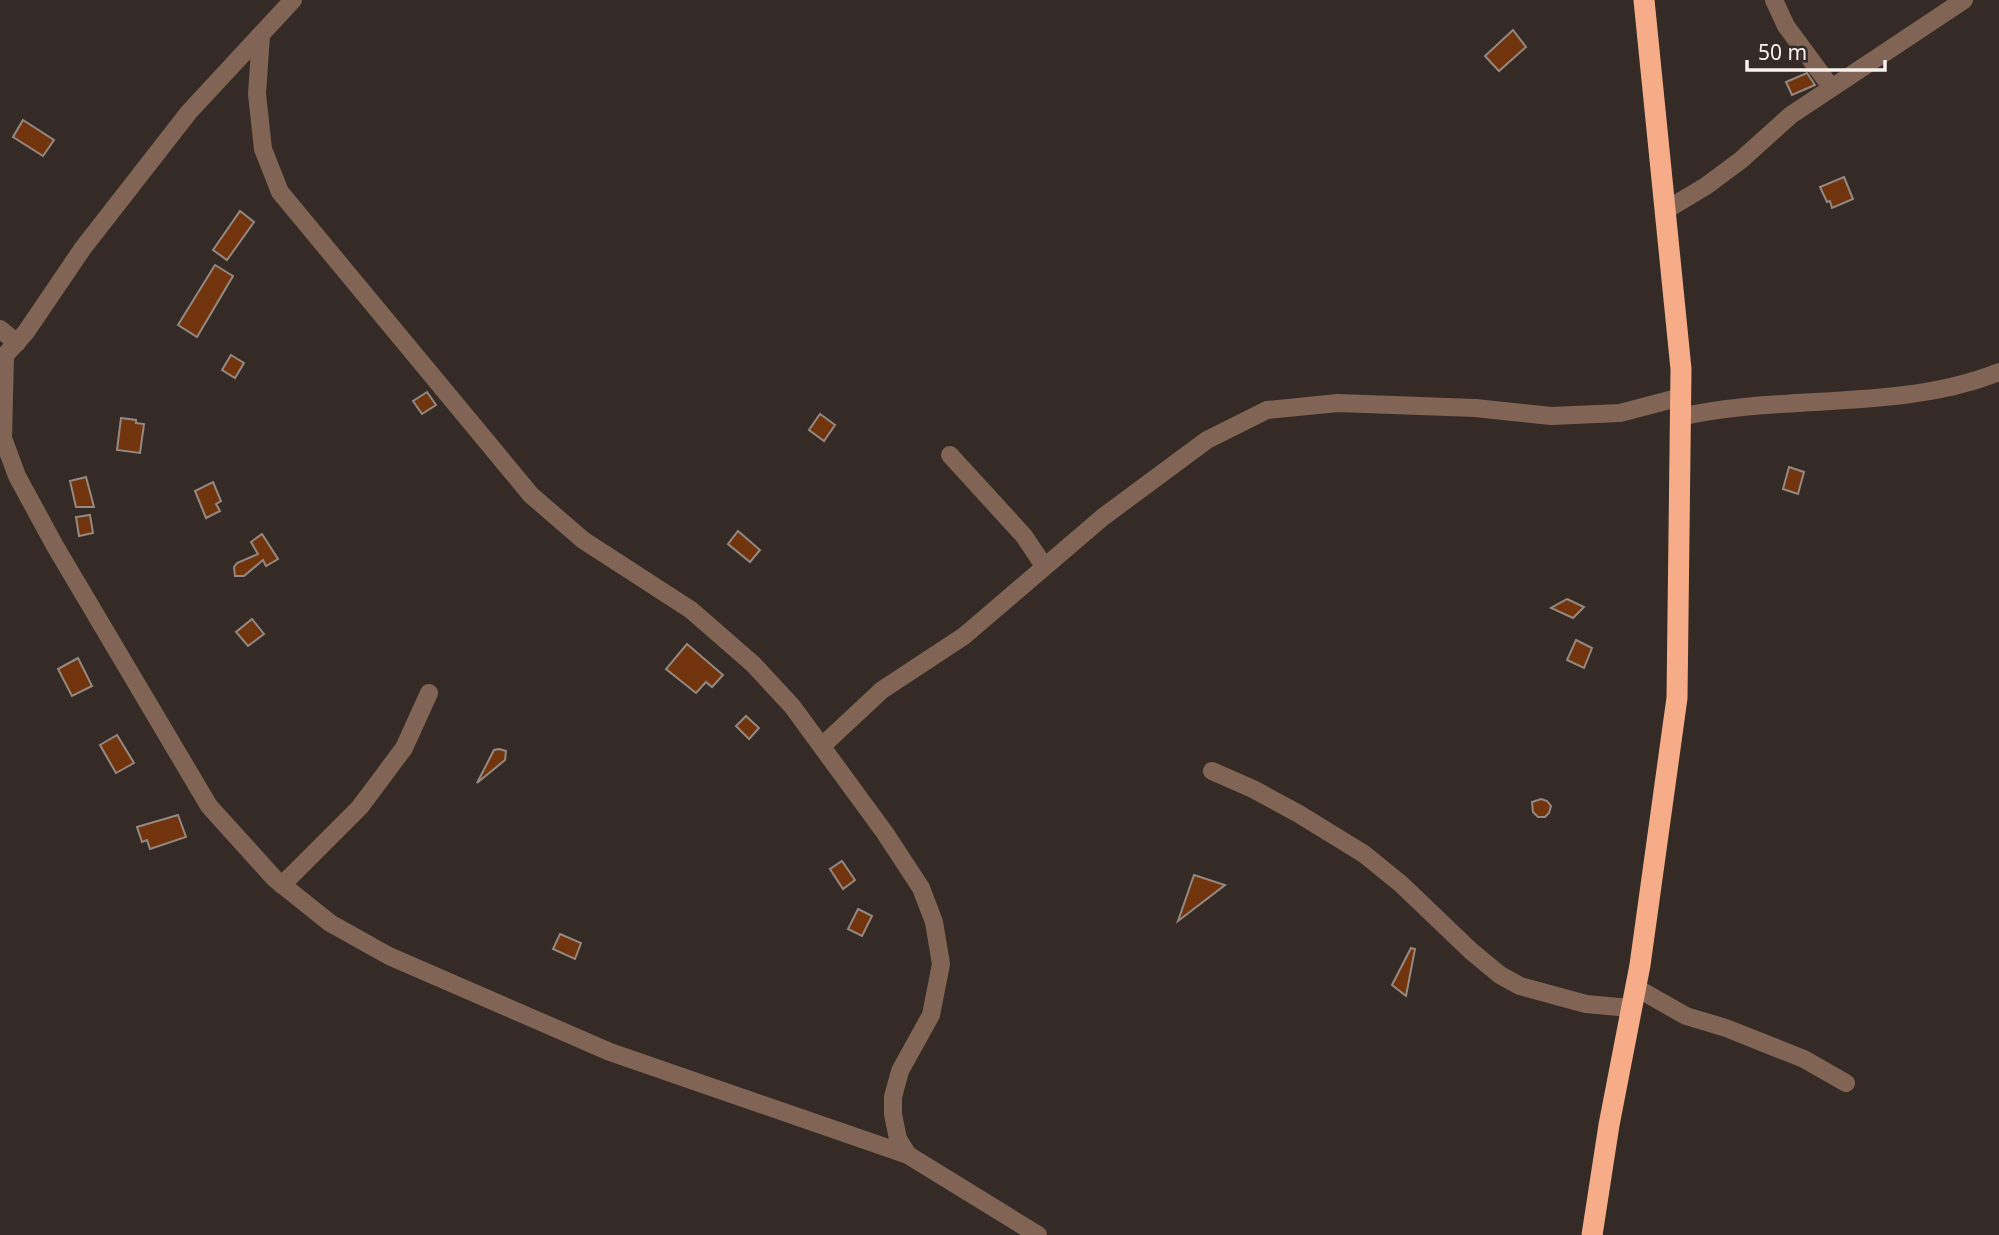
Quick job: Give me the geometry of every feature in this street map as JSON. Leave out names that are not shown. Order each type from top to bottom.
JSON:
[{"type":"highway","points":[[1592,1235],[1635,987],[1677,698],[1681,369],[1644,0]]},
{"type":"street","points":[[7,353],[83,248],[181,123],[293,0]]},
{"type":"street","points":[[1774,0],[1786,26],[1831,88]]},
{"type":"street","points":[[1666,210],[1706,186],[1741,160],[1791,115],[1964,0]]},
{"type":"street","points":[[261,35],[257,94],[263,149],[280,192],[531,495],[583,540],[702,619],[753,664],[792,706],[885,833],[921,888],[934,922],[941,964],[931,1016],[900,1071],[893,1097],[898,1139],[908,1155]]},
{"type":"street","points":[[0,329],[7,353],[3,438],[17,476],[55,546],[209,806],[282,885],[330,923],[388,956],[610,1052],[908,1155],[1038,1235]]},
{"type":"street","points":[[822,746],[882,690],[964,636],[1103,517],[1207,440],[1267,410],[1338,403],[1475,408],[1551,416],[1681,407],[1792,405],[1905,395],[1972,382],[1999,372]]},
{"type":"street","points":[[950,455],[1024,536],[1044,566]]},
{"type":"street","points":[[282,885],[360,807],[404,748],[429,693]]},
{"type":"street","points":[[1212,771],[1288,808],[1364,854],[1401,884],[1500,975],[1520,986],[1586,1004],[1630,1008]]},
{"type":"street","points":[[1635,987],[1686,1016],[1726,1028],[1804,1059],[1846,1083]]},
{"type":"building","points":[[1513,30],[1526,47],[1499,71],[1485,56]]},
{"type":"building","points":[[1807,73],[1815,85],[1792,95],[1786,82]]},
{"type":"building","points":[[23,120],[54,140],[43,156],[13,137]]},
{"type":"building","points":[[1844,177],[1853,199],[1832,208],[1820,187]]},
{"type":"building","points":[[240,211],[254,222],[227,260],[213,250]]},
{"type":"building","points":[[215,265],[233,276],[197,337],[178,325]]},
{"type":"building","points":[[231,355],[244,363],[235,378],[222,370]]},
{"type":"building","points":[[427,392],[436,405],[422,414],[413,401]]},
{"type":"building","points":[[820,414],[835,425],[824,441],[809,430]]},
{"type":"building","points":[[121,418],[144,424],[140,453],[117,450]]},
{"type":"building","points":[[1789,467],[1804,472],[1798,494],[1783,489]]},
{"type":"building","points":[[86,477],[94,507],[76,507],[70,481]]},
{"type":"building","points":[[213,482],[221,501],[216,504],[220,511],[206,518],[195,491]]},
{"type":"building","points":[[90,515],[93,533],[79,536],[76,517]]},
{"type":"building","points":[[738,531],[760,550],[750,562],[728,544]]},
{"type":"building","points":[[262,534],[278,559],[266,566],[263,560],[244,576],[235,576],[234,567],[237,563],[258,554],[251,542]]},
{"type":"building","points":[[1567,599],[1584,607],[1573,618],[1551,608]]},
{"type":"building","points":[[252,619],[264,634],[248,646],[236,632]]},
{"type":"building","points":[[1576,640],[1592,648],[1584,668],[1567,660]]},
{"type":"building","points":[[687,644],[723,675],[712,687],[706,682],[696,693],[666,669]]},
{"type":"building","points":[[78,658],[92,686],[72,696],[58,669]]},
{"type":"building","points":[[746,716],[759,728],[749,739],[736,726]]},
{"type":"building","points":[[117,735],[134,763],[116,773],[100,745]]},
{"type":"building","points":[[494,750],[506,751],[505,760],[477,783]]},
{"type":"building","points":[[1541,799],[1551,806],[1545,817],[1538,817],[1533,812],[1532,802]]},
{"type":"building","points":[[178,815],[186,837],[150,849],[147,840],[142,842],[137,827]]},
{"type":"building","points":[[842,861],[855,880],[843,889],[830,869]]},
{"type":"building","points":[[1194,875],[1225,885],[1178,921]]},
{"type":"building","points":[[858,909],[872,916],[862,936],[848,929]]},
{"type":"building","points":[[560,934],[581,943],[575,959],[553,949]]},
{"type":"building","points":[[1411,948],[1415,949],[1406,996],[1392,985]]}]
